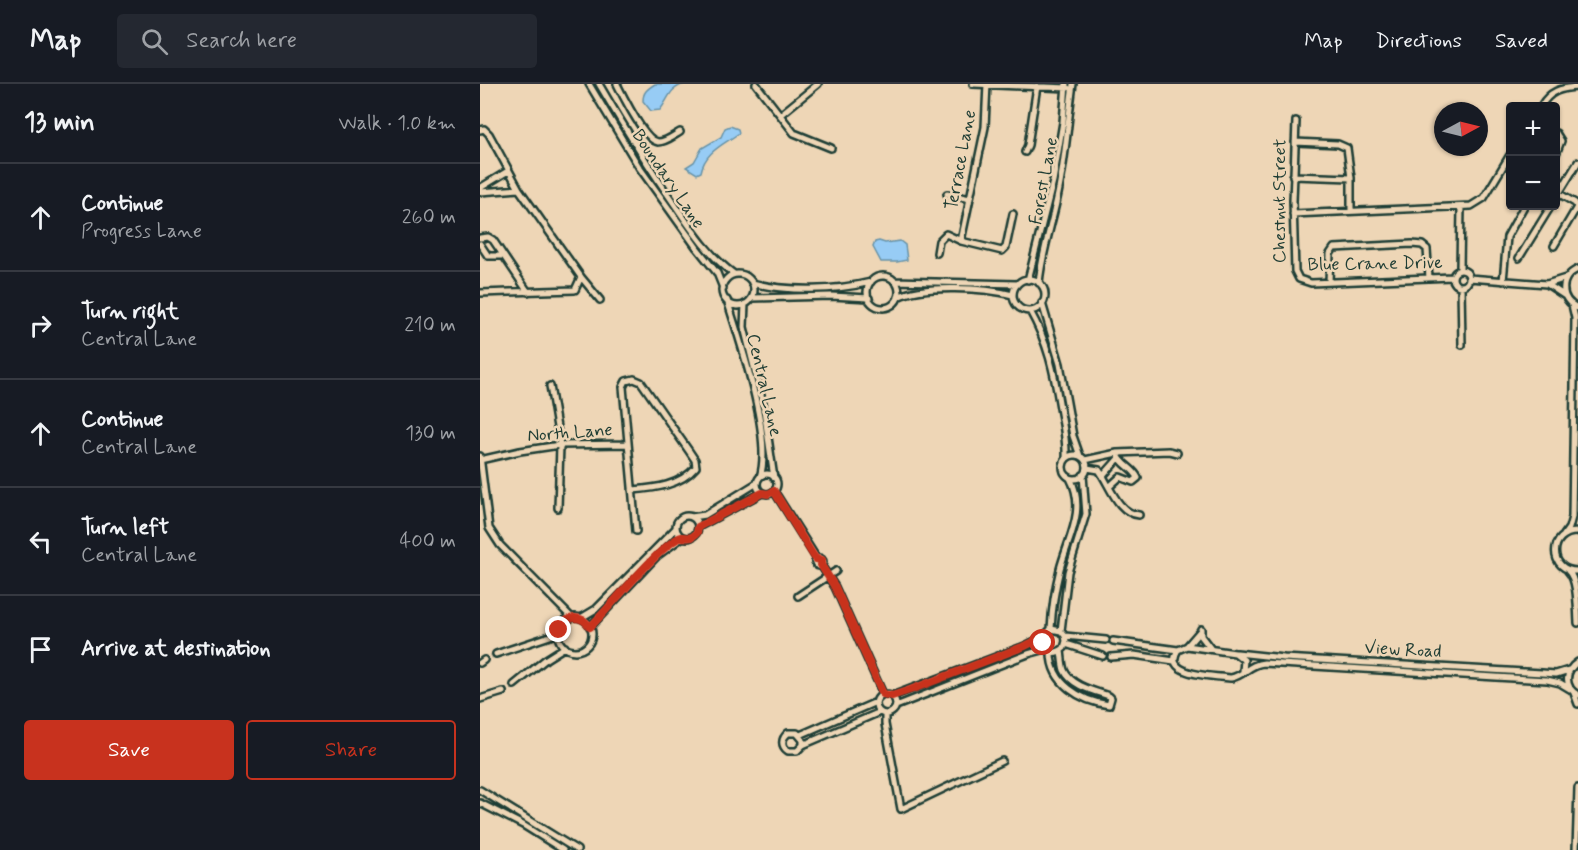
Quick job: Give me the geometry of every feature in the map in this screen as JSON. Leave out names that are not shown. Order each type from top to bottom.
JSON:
[{"type":"street","name":"Boundary Lane","points":[[590,84],[639,166],[717,273],[723,288]]},
{"type":"street","name":"Boundary Lane","points":[[599,84],[637,149],[681,213],[714,257],[734,274]]},
{"type":"street","points":[[617,84],[651,140],[665,141],[680,132]]},
{"type":"street","points":[[756,84],[798,136],[831,148]]},
{"type":"street","points":[[780,115],[818,84]]},
{"type":"street","points":[[973,84],[1073,86]]},
{"type":"street","name":"Terrace Lane","points":[[961,241],[985,127],[987,85]]},
{"type":"street","points":[[1025,152],[1028,146],[1037,85]]},
{"type":"street","name":"Forest Lane","points":[[1028,280],[1055,171],[1066,86]]},
{"type":"street","name":"Forest Lane","points":[[1039,283],[1059,189],[1069,130],[1073,86]]},
{"type":"street","points":[[1543,102],[1555,91],[1578,87]]},
{"type":"street","name":"Chestnut Street","points":[[1296,121],[1293,214],[1295,272],[1299,279]]},
{"type":"street","points":[[480,130],[484,129],[489,134],[519,189],[600,300]]},
{"type":"street","points":[[1295,142],[1344,146],[1349,152],[1351,212]]},
{"type":"street","points":[[1293,214],[1461,207],[1476,204],[1484,198],[1509,156]]},
{"type":"street","points":[[1560,190],[1578,162]]},
{"type":"street","points":[[480,190],[508,171]]},
{"type":"street","points":[[1293,176],[1351,178]]},
{"type":"street","points":[[1560,182],[1564,184]]},
{"type":"street","points":[[480,190],[519,189]]},
{"type":"street","points":[[947,194],[970,199]]},
{"type":"street","points":[[1554,246],[1577,207],[1575,203],[1560,196]]},
{"type":"street","points":[[1460,269],[1461,207]]},
{"type":"street","points":[[1503,281],[1508,233],[1522,210]]},
{"type":"street","points":[[1518,258],[1548,210]]},
{"type":"street","points":[[937,253],[939,242],[946,234],[961,241],[1002,251],[1006,247],[1013,214]]},
{"type":"street","points":[[480,238],[491,238],[528,292]]},
{"type":"street","points":[[480,244],[488,256],[503,256]]},
{"type":"street","points":[[1329,282],[1329,254],[1334,248],[1412,244],[1422,244],[1427,249],[1429,278]]},
{"type":"street","points":[[1033,264],[1041,267]]},
{"type":"street","points":[[1460,269],[1452,277],[1455,283],[1461,286]]},
{"type":"street","points":[[1460,269],[1467,272],[1469,278],[1467,283],[1461,286]]},
{"type":"street","points":[[1469,278],[1547,284],[1566,278],[1578,269]]},
{"type":"street","points":[[734,274],[745,276],[754,288],[752,297],[745,304],[735,305],[727,300],[723,288],[726,280],[734,274]]},
{"type":"street","points":[[752,283],[784,289],[846,286],[870,282],[885,276],[894,281],[1017,284],[1028,280],[1039,283],[1044,292],[1042,303],[1060,364],[1073,436],[1087,468]]},
{"type":"street","points":[[575,290],[581,277]]},
{"type":"street","name":"Blue Crane Drive","points":[[1299,279],[1306,283],[1452,277]]},
{"type":"street","points":[[1565,296],[1566,278]]},
{"type":"street","points":[[894,281],[898,289],[898,297]]},
{"type":"street","points":[[870,282],[867,292],[869,298],[875,305],[884,307],[893,304],[898,297],[911,291],[993,290],[1013,295]]},
{"type":"street","points":[[1017,284],[1013,295],[1018,307],[1030,311],[1042,303]]},
{"type":"street","points":[[1547,284],[1575,306],[1572,517],[1569,528],[1557,543],[1555,553],[1558,562],[1572,574],[1575,582],[1578,623]]},
{"type":"street","points":[[1461,286],[1462,345]]},
{"type":"street","points":[[480,293],[590,288]]},
{"type":"street","points":[[752,297],[869,298]]},
{"type":"street","name":"Central Lane","points":[[727,300],[747,368],[764,452],[757,483]]},
{"type":"street","name":"Central Lane","points":[[745,304],[744,327],[764,404],[777,486],[774,491]]},
{"type":"street","points":[[892,696],[896,705],[893,711],[802,745],[797,752],[788,751],[783,744],[788,733],[800,735],[876,702],[883,694],[892,696],[1025,646],[1043,637],[1051,629],[1054,592],[1075,525],[1077,499],[1075,488],[1063,469],[1066,458],[1066,437],[1053,365],[1030,311]]},
{"type":"street","points":[[632,490],[670,485],[696,467],[693,456],[641,382],[634,379],[626,381],[623,387],[632,490],[636,531]]},
{"type":"street","points":[[550,386],[560,445],[558,508]]},
{"type":"street","name":"North Lane","points":[[480,460],[560,445],[628,444]]},
{"type":"street","points":[[1066,458],[1074,455],[1082,458],[1169,451],[1177,453]]},
{"type":"street","points":[[1103,476],[1118,455]]},
{"type":"street","points":[[1109,487],[1120,477],[1133,482],[1138,478],[1122,464],[1118,455]]},
{"type":"street","points":[[480,456],[491,534],[572,618]]},
{"type":"street","points":[[1087,468],[1097,469],[1128,512],[1139,515]]},
{"type":"street","points":[[1070,478],[1077,479],[1087,468]]},
{"type":"street","points":[[760,477],[766,474],[774,478]]},
{"type":"street","points":[[1066,644],[1063,633],[1068,572],[1086,514],[1083,475]]},
{"type":"street","points":[[562,623],[572,618],[581,618],[596,609],[676,528],[679,519],[685,516],[705,515],[757,483],[762,493]]},
{"type":"street","points":[[676,528],[683,537],[689,538],[694,535],[698,527],[762,493],[768,494],[774,491],[816,559],[815,565],[821,565],[829,577],[883,694]]},
{"type":"street","points":[[691,517],[697,522],[698,527]]},
{"type":"street","points":[[1564,535],[1578,532]]},
{"type":"street","points":[[590,627],[657,556],[683,537]]},
{"type":"street","points":[[1566,569],[1578,571]]},
{"type":"street","points":[[798,596],[836,571]]},
{"type":"street","points":[[558,604],[562,623],[559,633],[561,643],[573,651],[586,647],[591,640],[590,627],[581,618]]},
{"type":"street","points":[[1051,629],[1106,640]]},
{"type":"street","points":[[1113,641],[1178,650],[1187,646],[1201,629],[1202,636],[1211,649]]},
{"type":"street","points":[[496,654],[559,633]]},
{"type":"street","points":[[1043,637],[1053,669],[1064,686],[1076,694],[1109,705],[1111,698],[1109,696],[1077,684],[1065,671],[1061,651],[1066,644]]},
{"type":"street","points":[[1066,644],[1103,656]]},
{"type":"street","name":"View Road","points":[[1187,646],[1284,658],[1547,680],[1560,683],[1574,692]]},
{"type":"street","points":[[514,685],[565,647]]},
{"type":"street","points":[[1174,661],[1178,650]]},
{"type":"street","points":[[896,705],[1028,654],[1061,651]]},
{"type":"street","points":[[1235,653],[1244,660],[1243,671]]},
{"type":"street","name":"View Road","points":[[1110,657],[1134,655],[1174,661],[1175,665],[1182,670],[1235,677],[1255,665],[1264,663],[1550,674],[1574,666]]},
{"type":"street","points":[[1578,656],[1567,680],[1578,704]]},
{"type":"street","points":[[480,699],[503,692]]},
{"type":"street","points":[[876,702],[883,713],[901,809],[1002,761]]},
{"type":"street","points":[[800,735],[802,745]]},
{"type":"street","points":[[1576,850],[1578,788]]},
{"type":"street","points":[[480,790],[577,850]]},
{"type":"street","points":[[480,803],[523,825],[563,850]]},
{"type":"water","points":[[655,84],[685,84],[672,91],[660,110],[651,111],[643,98],[646,91]]},
{"type":"water","points":[[730,126],[738,129],[739,133],[711,153],[701,172],[697,174],[686,167],[694,162],[702,148],[721,137],[725,128]]},
{"type":"water","points":[[900,241],[905,245],[907,260],[881,262],[873,247],[875,242],[885,243]]},
{"type":"tunnel","points":[[484,660],[496,654]]},
{"type":"tunnel","points":[[503,692],[514,685]]},
{"type":"route","points":[[559,630],[564,621],[575,617],[584,620],[590,627],[642,571],[673,543],[683,537],[692,537],[697,533],[698,527],[752,498],[774,491],[813,555],[816,559],[822,560],[821,565],[835,587],[883,694],[892,696],[910,690],[1043,637],[1043,643]]}]
